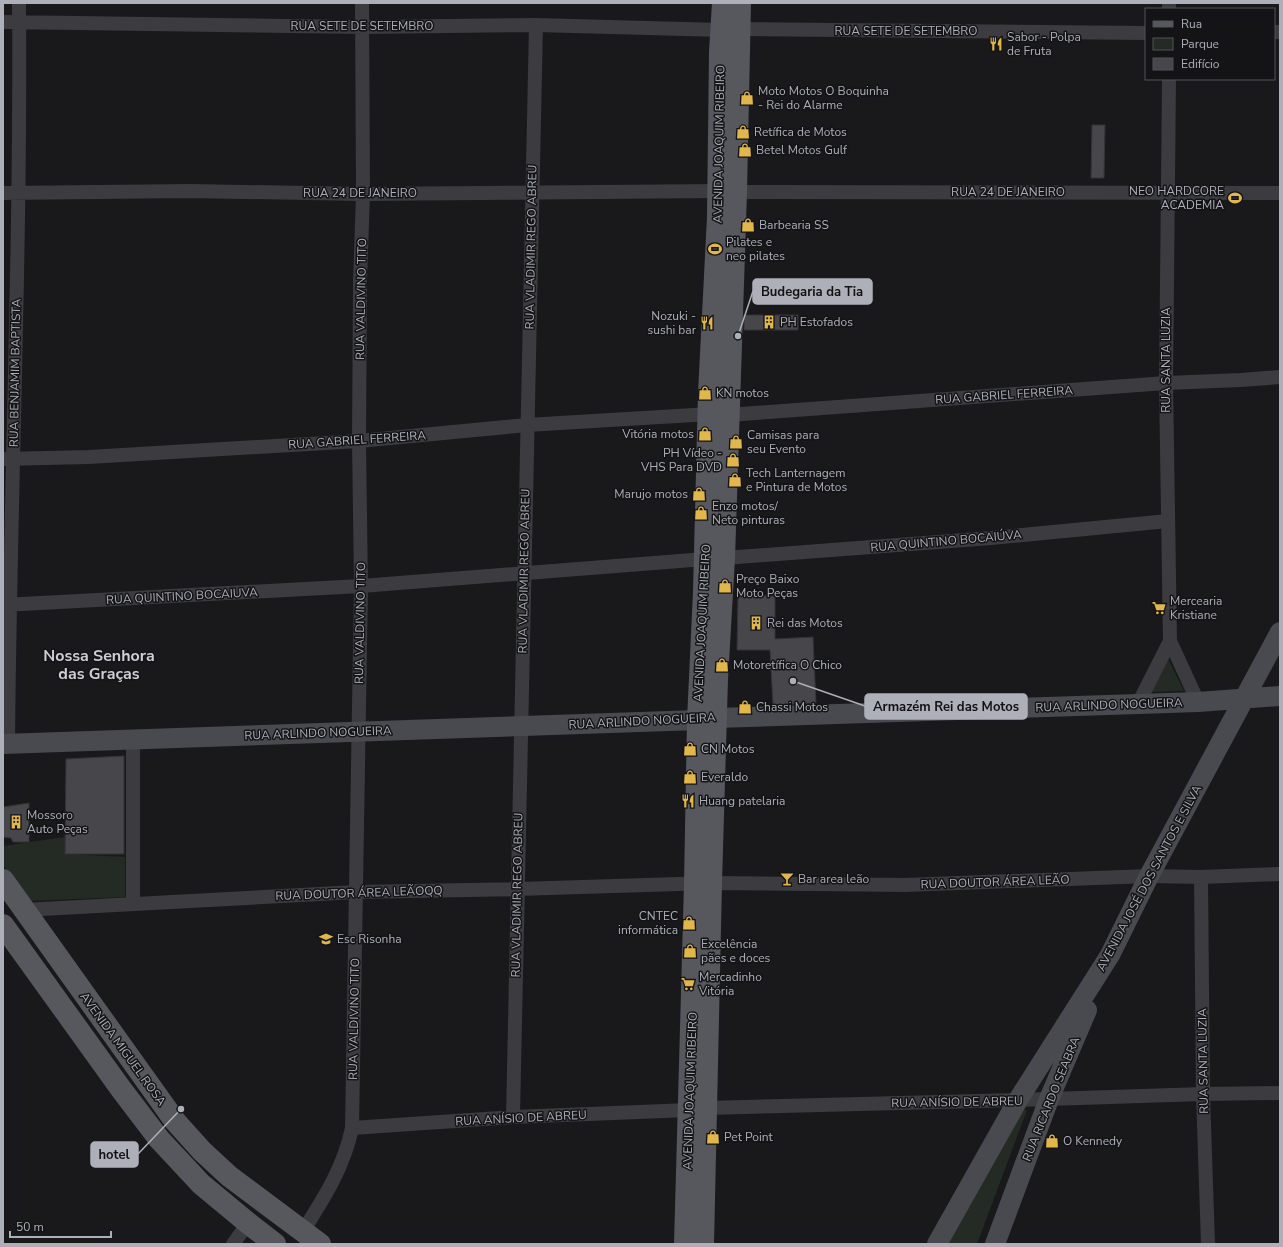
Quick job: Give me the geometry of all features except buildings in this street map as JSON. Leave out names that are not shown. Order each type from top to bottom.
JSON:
[{"type":"main road","name":"AVENIDA JOAQUIM RIBEIRO","points":[[723,3],[730,30]]},
{"type":"main road","name":"AVENIDA JOAQUIM RIBEIRO","points":[[703,1244],[698,1109],[707,719],[714,559],[708,434],[719,414],[709,393],[727,192],[720,52],[740,3]]},
{"type":"main road","name":"AVENIDA MIGUEL ROSA","points":[[3,880],[175,1121],[202,1151],[229,1176],[320,1244]]},
{"type":"main road","name":"AVENIDA MIGUEL ROSA","points":[[3,925],[159,1138],[201,1184],[261,1237]]},
{"type":"main road","name":"AVENIDA JOAQUIM RIBEIRO","points":[[685,1244],[698,1109]]},
{"type":"street","name":"RUA BENJAMIM BAPTISTA","points":[[6,743],[8,459],[18,193],[19,3]]},
{"type":"street","name":"RUA VALDIVINO TITO","points":[[303,1231],[324,1198],[344,1159],[352,1128],[361,586],[359,441],[360,282],[363,194],[362,3]]},
{"type":"street","name":"RUA SETE DE SETEMBRO","points":[[3,22],[362,27],[536,25],[730,30],[1145,33]]},
{"type":"street","name":"RUA VLADIMIR REGO ABREU","points":[[513,1117],[536,25]]},
{"type":"street","name":"RUA SANTA LUZIA","points":[[1169,80],[1166,383],[1170,641],[1198,702]]},
{"type":"street","name":"RUA 24 DE JANEIRO","points":[[3,193],[190,191],[363,194],[532,192],[1280,193]]},
{"type":"street","name":"RUA GABRIEL FERREIRA","points":[[8,459],[97,457],[359,441],[527,425],[719,414],[1166,383],[1280,377]]},
{"type":"street","name":"RUA QUINTINO BOCAIÚVA","points":[[361,586],[975,539],[1168,521]]},
{"type":"street","name":"RUA QUINTINO BOCAIUVA","points":[[6,605],[361,586]]},
{"type":"street","name":"AVENIDA JOSÉ DOS SANTOS E SILVA","points":[[937,1244],[1018,1100],[1110,955],[1149,876],[1280,632]]},
{"type":"street","name":"RUA SANTA LUZIA","points":[[1138,704],[1170,641]]},
{"type":"street","name":"RUA ARLINDO NOGUEIRA","points":[[6,743],[1198,702],[1280,696]]},
{"type":"street","points":[[133,739],[133,903]]},
{"type":"street","name":"RUA DOUTOR ÁREA LEÃO","points":[[703,883],[905,885],[1149,876],[1201,877],[1280,874]]},
{"type":"street","name":"RUA SANTA LUZIA","points":[[1201,877],[1203,1094],[1208,1244]]},
{"type":"street","name":"RUA DOUTOR ÁREA LEÃOQQ","points":[[24,910],[356,892],[518,889],[703,883]]},
{"type":"street","name":"RUA RICARDO SEABRA","points":[[995,1244],[1049,1099],[1110,955]]},
{"type":"street","name":"RUA ANÍSIO DE ABREU","points":[[352,1128],[513,1117],[698,1109],[1280,1093]]},
{"type":"street","points":[[233,1244],[261,1237]]},
{"type":"green space","points":[[1161,645],[1184,691],[1149,692]]},
{"type":"green space","points":[[65,837],[66,854],[125,857],[125,897],[28,901],[3,865],[3,846]]},
{"type":"green space","points":[[1020,1109],[1027,1110],[977,1244],[940,1244]]},
{"type":"place","name":"Sabor - Polpa de Fruta","points":[[996,44]]},
{"type":"place","name":"Moto Motos O Boquinha - Rei do Alarme","points":[[747,98]]},
{"type":"place","name":"Retífica de Motos","points":[[743,132]]},
{"type":"place","name":"Betel Motos Gulf","points":[[745,150]]},
{"type":"place","name":"NEO HARDCORE ACADEMIA","points":[[1235,198]]},
{"type":"place","name":"Barbearia SS","points":[[748,225]]},
{"type":"place","name":"Pilates e neo pilates","points":[[715,249]]},
{"type":"place","name":"PH Estofados","points":[[769,322]]},
{"type":"place","name":"Nozuki - sushi bar","points":[[707,323]]},
{"type":"place","name":"Budegaria da Tia","points":[[738,336]]},
{"type":"place","name":"KN motos","points":[[705,393]]},
{"type":"place","name":"Vitória motos","points":[[705,434]]},
{"type":"place","name":"Camisas para seu Evento","points":[[736,442]]},
{"type":"place","name":"PH Vídeo - VHS Para DVD","points":[[733,460]]},
{"type":"place","name":"Tech Lanternagem e Pintura de Motos","points":[[735,480]]},
{"type":"place","name":"Marujo motos","points":[[699,494]]},
{"type":"place","name":"Enzo motos/ Neto pinturas","points":[[701,513]]},
{"type":"place","name":"Preço Baixo Moto Peças","points":[[725,586]]},
{"type":"place","name":"Mercearia Kristiane","points":[[1159,608]]},
{"type":"place","name":"Rei das Motos","points":[[756,623]]},
{"type":"place","name":"Motoretífica O Chico","points":[[722,665]]},
{"type":"place","name":"Armazém Rei das Motos","points":[[793,681]]},
{"type":"place","name":"Chassi Motos","points":[[745,707]]},
{"type":"place","name":"CN Motos","points":[[690,749]]},
{"type":"place","name":"Everaldo","points":[[690,777]]},
{"type":"place","name":"Huang patelaria","points":[[688,801]]},
{"type":"place","name":"Mossoro Auto Peças","points":[[16,822]]},
{"type":"place","name":"Bar area leão","points":[[787,879]]},
{"type":"place","name":"CNTEC informática","points":[[689,923]]},
{"type":"place","name":"Esc Risonha","points":[[326,939]]},
{"type":"place","name":"Excelência pães e doces","points":[[690,951]]},
{"type":"place","name":"Mercadinho Vitória","points":[[688,984]]},
{"type":"place","name":"hotel","points":[[181,1109]]},
{"type":"place","name":"Pet Point","points":[[713,1137]]},
{"type":"place","name":"O Kennedy","points":[[1052,1141]]},
{"type":"district","name":"Nossa Senhora das Graças","points":[[99,664]]}]
